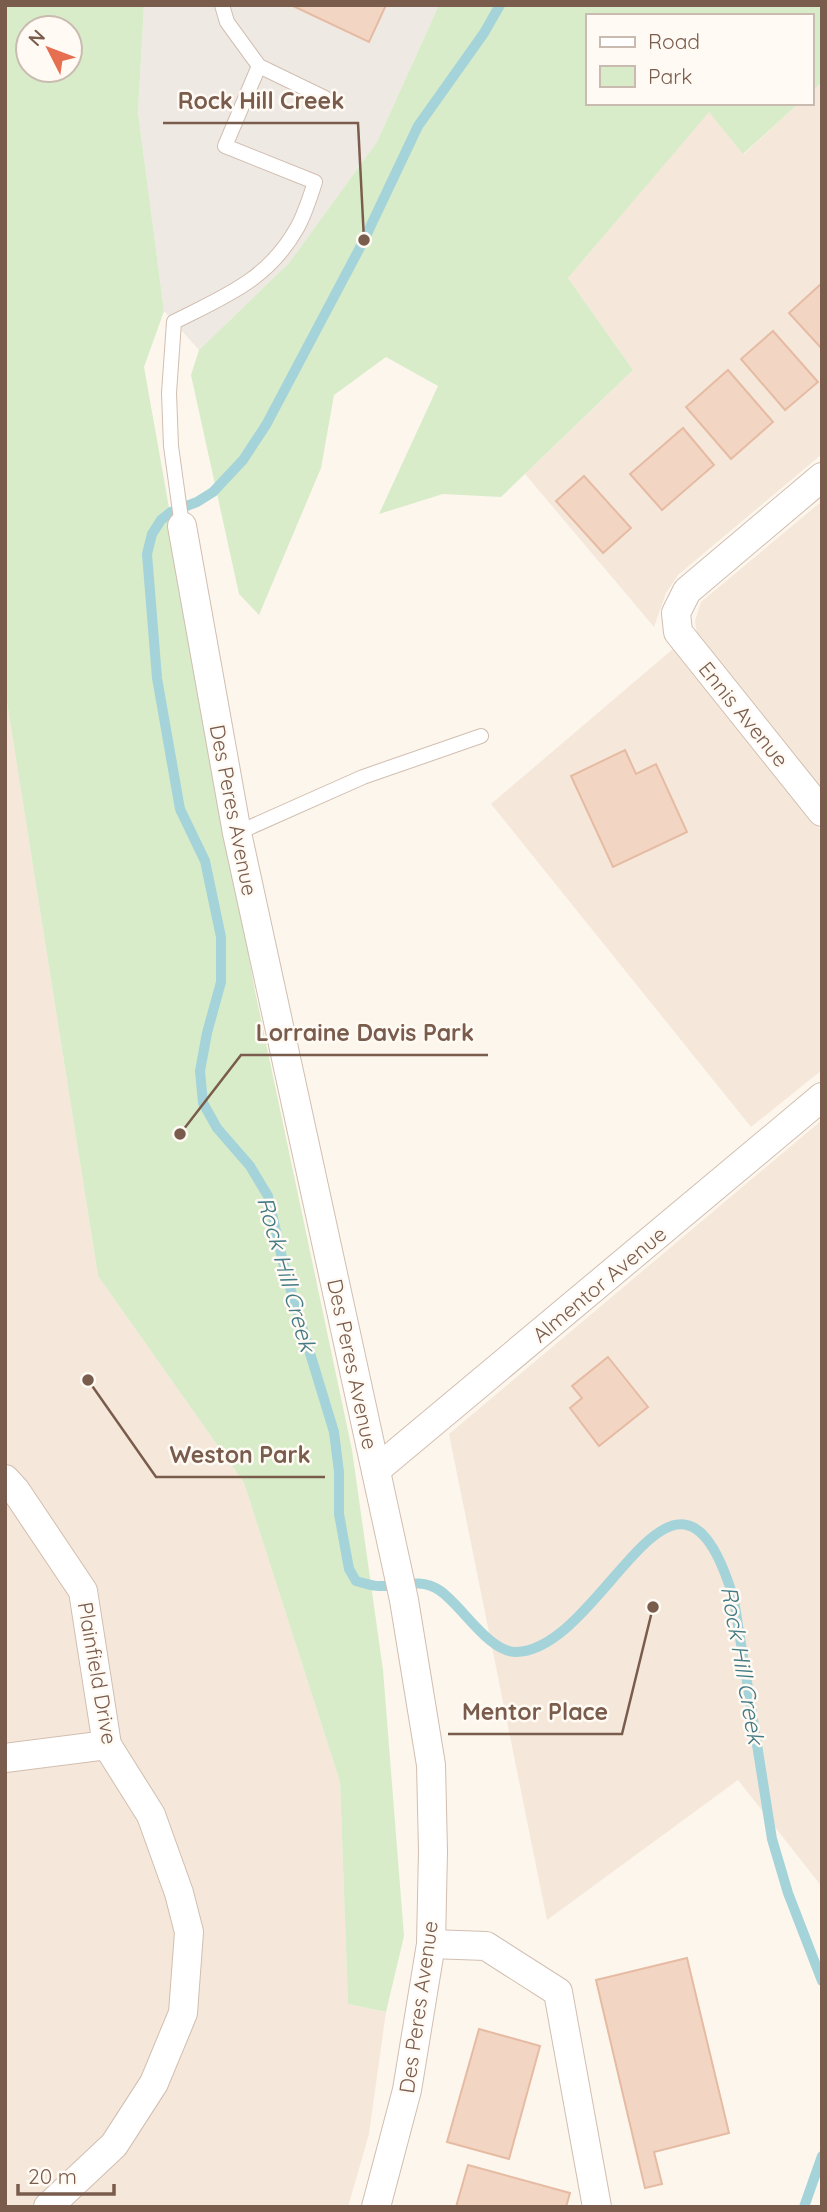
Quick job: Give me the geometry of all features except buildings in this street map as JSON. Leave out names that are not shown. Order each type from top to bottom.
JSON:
[{"type":"street","name":"Ennis Avenue","points":[[822,477],[687,592],[676,613],[678,632],[822,812]]},
{"type":"street","name":"Des Peres Avenue","points":[[181,526],[237,833],[404,1600],[431,1765],[433,1851],[430,1944],[407,2090],[376,2207]]},
{"type":"street","name":"Almentor Avenue","points":[[376,1470],[822,1097]]},
{"type":"street","name":"Plainfield Drive","points":[[5,1479],[16,1491],[83,1591],[107,1745],[151,1815],[179,1893],[189,1932],[183,2013],[154,2083],[114,2145],[48,2207]]},
{"type":"street","points":[[5,1758],[107,1745]]},
{"type":"street","points":[[430,1944],[486,1946],[558,1992],[597,2207]]},
{"type":"lane","points":[[222,5],[227,22],[259,66],[324,98]]},
{"type":"lane","points":[[181,526],[171,446],[169,393],[174,322],[258,277],[284,250],[299,225],[316,182],[225,146],[259,66]]},
{"type":"lane","points":[[237,833],[363,777],[481,736]]},
{"type":"shaded area","points":[[144,5],[439,5],[377,142],[289,263],[199,350],[164,311],[138,112]]},
{"type":"shaded area","points":[[822,82],[822,454],[678,575],[666,593],[654,627],[525,474],[633,370],[568,278],[709,111],[744,154],[797,105],[813,105],[813,90]]},
{"type":"shaded area","points":[[822,501],[822,792],[697,635],[695,621],[701,602]]},
{"type":"shaded area","points":[[674,648],[822,832],[822,1070],[751,1127],[491,804]]},
{"type":"shaded area","points":[[5,690],[98,1276],[244,1483],[340,1782],[348,2004],[386,2012],[369,2134],[348,2207],[5,2207]]},
{"type":"shaded area","points":[[822,1120],[822,1887],[738,1780],[547,1920],[449,1434]]},
{"type":"green space","points":[[5,5],[144,5],[138,112],[164,311],[144,367],[255,991],[352,1450],[383,1670],[404,1936],[386,2012],[348,2004],[340,1782],[244,1483],[98,1276],[5,690]]},
{"type":"green space","points":[[439,5],[822,5],[822,82],[813,90],[813,14],[586,14],[586,105],[797,105],[743,154],[709,112],[568,278],[633,370],[501,497],[443,494],[379,514],[438,386],[386,357],[334,395],[321,468],[259,615],[239,594],[191,375],[199,350],[289,263],[377,142]]},
{"type":"waterway","name":"Rock Hill Creek","points":[[500,5],[484,33],[418,126],[364,240],[266,425],[243,460],[213,492],[197,502],[171,512],[161,520],[152,534],[147,554],[157,678],[180,809],[205,861],[221,937],[221,982],[200,1071],[203,1103],[217,1128],[250,1166],[268,1196],[285,1271],[334,1432],[339,1472],[339,1514],[349,1569],[356,1581],[375,1586],[418,1583],[432,1586],[495,1644],[516,1652],[549,1641],[579,1615],[637,1552],[663,1530],[688,1525],[712,1546],[734,1600],[772,1839],[788,1893],[822,1981]]},
{"type":"waterway","name":"Rock Hill Creek","points":[[804,2207],[822,2156]]},
{"type":"place","name":"Rock Hill Creek","points":[[364,240]]},
{"type":"place","name":"Lorraine Davis Park","points":[[180,1134]]},
{"type":"place","name":"Weston Park","points":[[88,1380]]},
{"type":"place","name":"Mentor Place","points":[[653,1607]]}]
